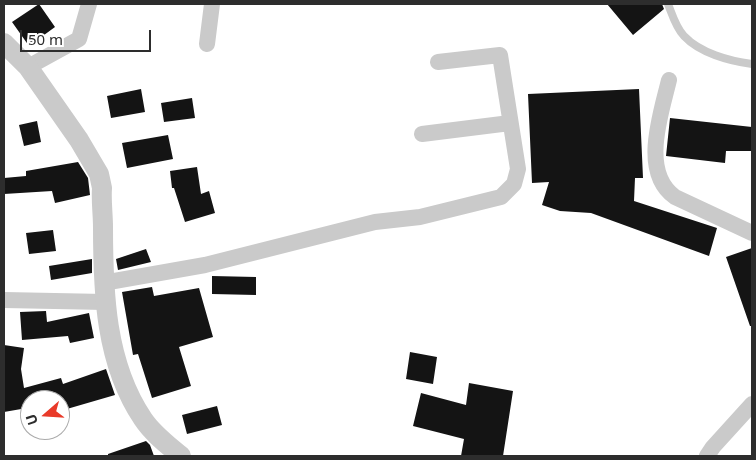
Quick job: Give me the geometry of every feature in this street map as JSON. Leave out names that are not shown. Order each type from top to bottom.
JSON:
[{"type":"street","points":[[28,67],[79,39],[89,4]]},
{"type":"street","points":[[207,44],[212,4]]},
{"type":"street","points":[[4,43],[28,67],[91,157],[99,174],[102,188],[104,292],[117,361],[135,406],[155,433],[182,456]]},
{"type":"street","points":[[4,300],[104,292],[375,222],[420,217],[501,197],[514,184],[518,169],[500,56],[438,62]]},
{"type":"street","points":[[668,80],[656,152],[659,176],[666,189],[675,198],[752,233]]},
{"type":"street","points":[[422,134],[510,123]]},
{"type":"street","points":[[707,456],[729,428],[752,404]]},
{"type":"lane","points":[[668,4],[683,35],[696,45],[728,59],[752,64]]},
{"type":"building","points":[[39,4],[55,27],[29,46],[12,22]]},
{"type":"building","points":[[607,4],[662,4],[664,9],[633,35]]},
{"type":"building","points":[[141,89],[145,112],[111,118],[107,96]]},
{"type":"building","points":[[639,89],[643,178],[635,178],[634,201],[717,228],[709,256],[591,213],[560,211],[542,205],[549,182],[532,183],[528,94]]},
{"type":"building","points":[[192,98],[195,118],[164,122],[161,103]]},
{"type":"building","points":[[670,118],[752,127],[752,151],[726,151],[725,163],[666,156]]},
{"type":"building","points":[[37,121],[41,142],[24,146],[19,125]]},
{"type":"building","points":[[168,135],[173,159],[127,168],[122,143]]},
{"type":"building","points":[[78,162],[88,178],[90,195],[55,203],[52,191],[4,194],[4,178],[26,176],[26,171]]},
{"type":"building","points":[[197,167],[201,194],[209,191],[215,213],[185,222],[174,188],[172,188],[170,171]]},
{"type":"building","points":[[53,230],[56,251],[29,254],[26,233]]},
{"type":"building","points":[[752,248],[752,326],[750,326],[726,257]]},
{"type":"building","points":[[146,249],[151,262],[118,270],[116,259]]},
{"type":"building","points":[[92,259],[92,273],[51,280],[49,266]]},
{"type":"building","points":[[212,276],[256,277],[256,295],[212,294]]},
{"type":"building","points":[[152,287],[154,296],[199,288],[213,337],[179,347],[191,386],[152,398],[138,354],[133,355],[122,292]]},
{"type":"building","points":[[46,311],[47,322],[89,313],[94,338],[70,343],[68,336],[22,340],[20,312]]},
{"type":"building","points":[[4,345],[24,348],[21,369],[24,388],[61,378],[63,384],[106,369],[115,395],[70,408],[70,390],[20,390],[20,409],[4,412]]},
{"type":"building","points":[[410,352],[437,357],[433,384],[406,379]]},
{"type":"building","points":[[469,383],[513,391],[503,456],[461,456],[464,439],[413,426],[421,393],[466,405]]},
{"type":"building","points":[[217,406],[222,425],[187,434],[182,415]]},
{"type":"building","points":[[146,441],[150,445],[154,456],[108,456],[108,454]]}]
